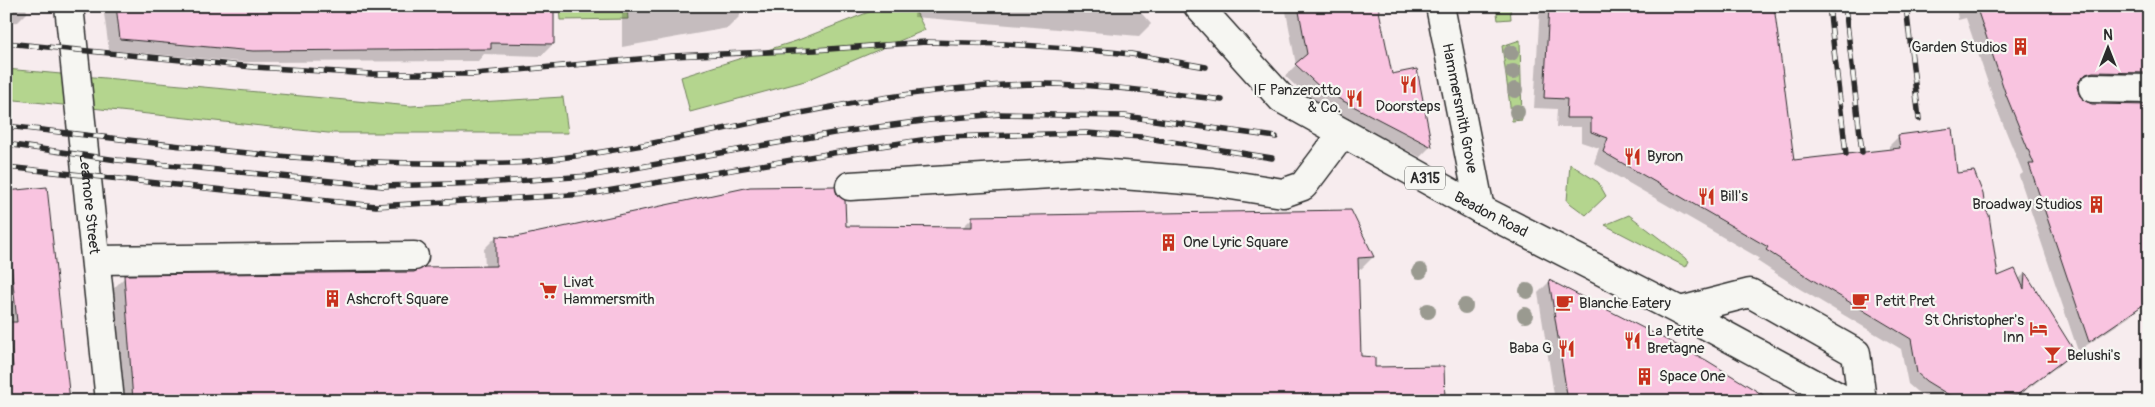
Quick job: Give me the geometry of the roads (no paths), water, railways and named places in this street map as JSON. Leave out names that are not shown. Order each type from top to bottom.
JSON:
[{"type":"main road","name":"Leamore Street","points":[[69,6],[110,401]]},
{"type":"main road","name":"Beadon Road","points":[[1198,6],[1282,99],[1480,208],[1680,311],[1846,401]]},
{"type":"main road","name":"Hammersmith Grove","points":[[1440,6],[1480,208]]},
{"type":"main road","points":[[2093,88],[2149,89]]},
{"type":"main road","points":[[850,186],[1084,172],[1212,182],[1283,193],[1303,186],[1343,133]]},
{"type":"main road","points":[[96,260],[414,256]]},
{"type":"main road","points":[[1680,311],[1750,293],[1856,353],[1862,401]]},
{"type":"railway","points":[[1829,6],[1846,154]]},
{"type":"railway","points":[[1845,6],[1862,152]]},
{"type":"railway","points":[[1906,6],[1919,119]]},
{"type":"railway","points":[[6,43],[253,67],[372,74],[474,74],[672,56],[815,50],[926,42],[1067,48],[1131,54],[1206,67]]},
{"type":"railway","points":[[6,126],[214,150],[318,159],[371,162],[502,163],[579,156],[681,138],[832,107],[934,91],[1022,84],[1058,84],[1131,89],[1222,100]]},
{"type":"railway","points":[[6,144],[117,160],[382,186],[484,183],[589,176],[834,133],[930,120],[1000,114],[1125,116],[1276,137]]},
{"type":"railway","points":[[6,167],[376,206],[589,194],[833,153],[942,137],[1086,133],[1141,137],[1272,158]]},
{"type":"place","name":"Garden Studios","points":[[2021,47]]},
{"type":"place","name":"Doorsteps","points":[[1408,85]]},
{"type":"place","name":"IF Panzerotto & Co.","points":[[1355,99]]},
{"type":"place","name":"Byron","points":[[1633,156]]},
{"type":"place","name":"Bill's","points":[[1706,196]]},
{"type":"place","name":"Broadway Studios","points":[[2096,204]]},
{"type":"place","name":"One Lyric Square","points":[[1169,242]]},
{"type":"place","name":"Livat Hammersmith","points":[[549,291]]},
{"type":"place","name":"Ashcroft Square","points":[[332,299]]},
{"type":"place","name":"Petit Pret","points":[[1861,301]]},
{"type":"place","name":"Blanche Eatery","points":[[1565,303]]},
{"type":"place","name":"St Christopher's Inn","points":[[2038,329]]},
{"type":"place","name":"La Petite Bretagne","points":[[1633,340]]},
{"type":"place","name":"Baba G","points":[[1566,348]]},
{"type":"place","name":"Belushi's","points":[[2053,355]]},
{"type":"place","name":"Space One","points":[[1645,376]]}]
